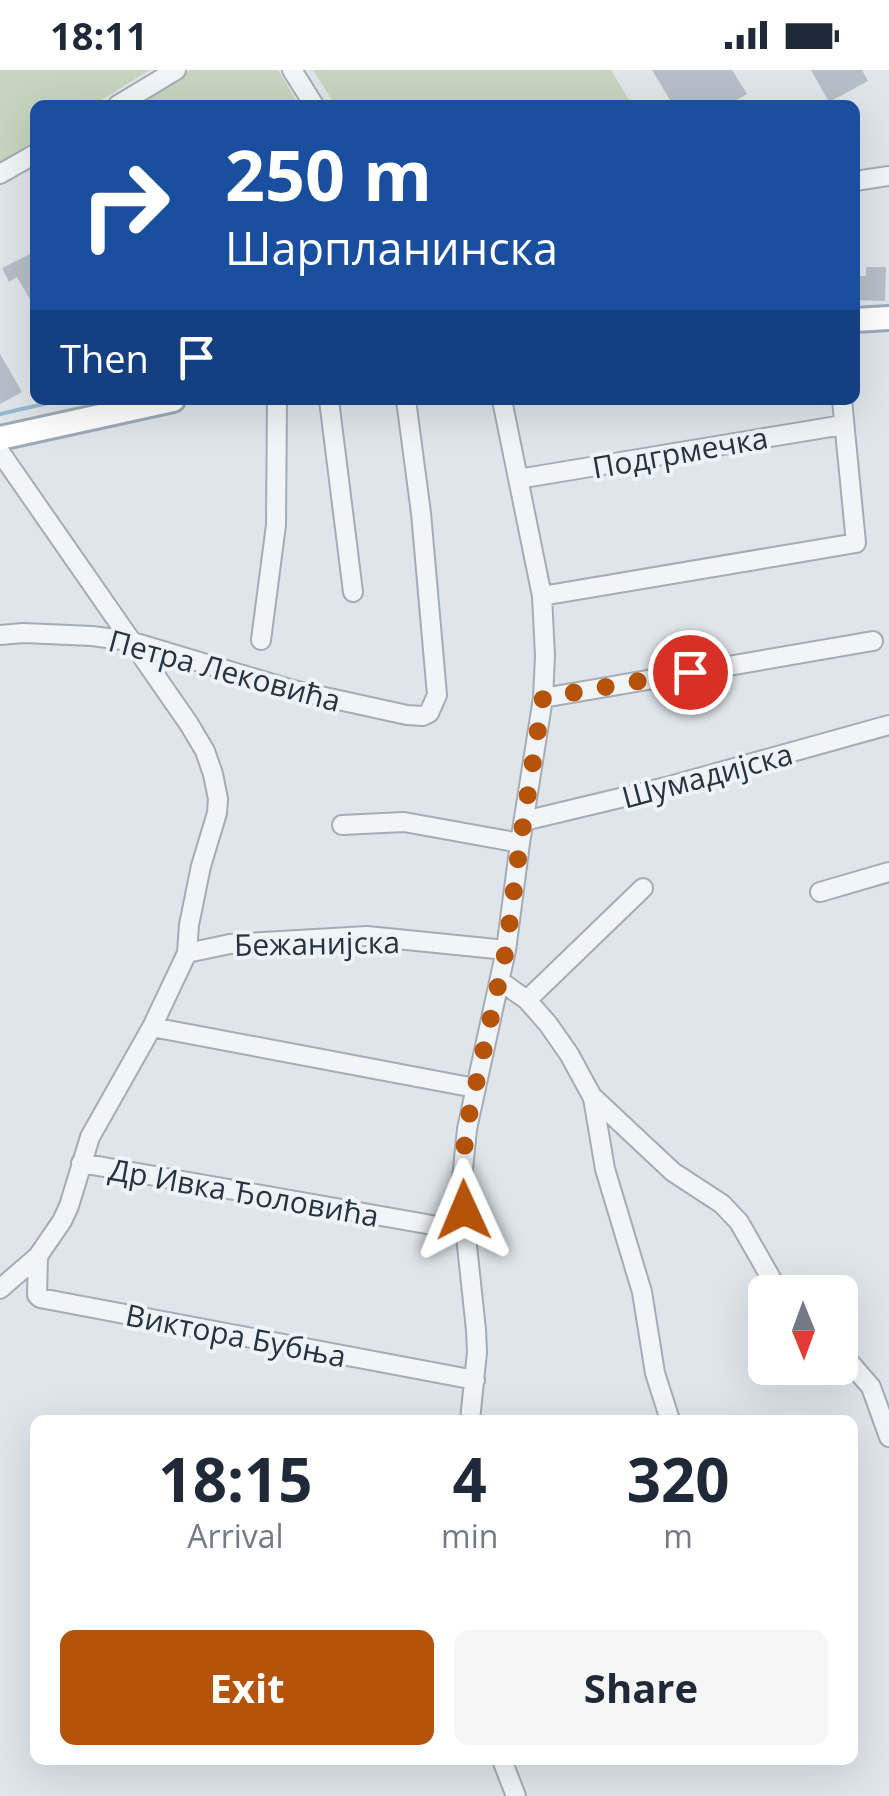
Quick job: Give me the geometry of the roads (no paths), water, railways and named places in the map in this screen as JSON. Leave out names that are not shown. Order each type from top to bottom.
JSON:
[{"type":"main road","points":[[860,320],[889,318]]},
{"type":"main road","points":[[0,438],[130,405]]},
{"type":"street","points":[[126,100],[176,70]]},
{"type":"street","points":[[292,70],[311,100]]},
{"type":"street","points":[[0,174],[30,157]]},
{"type":"street","points":[[860,179],[889,176]]},
{"type":"street","points":[[261,640],[276,524],[277,405]]},
{"type":"street","points":[[330,405],[353,592]]},
{"type":"street","name":"Петра Лековића","points":[[0,635],[92,636],[130,641],[293,690],[407,714],[430,713],[437,695],[407,405]]},
{"type":"street","points":[[471,1415],[476,1330],[461,1188],[462,1158],[506,950],[546,656],[542,596],[503,405]]},
{"type":"street","points":[[542,596],[856,544],[842,405]]},
{"type":"street","name":"Подгрмечка","points":[[518,479],[842,425]]},
{"type":"street","points":[[0,452],[178,709],[205,752],[218,799],[189,925],[187,952],[152,1028],[90,1137],[62,1221],[38,1256],[0,1288]]},
{"type":"street","points":[[92,636],[102,624],[108,605]]},
{"type":"street","points":[[543,698],[873,640]]},
{"type":"street","name":"Шумадијска","points":[[524,821],[666,788],[889,725]]},
{"type":"street","points":[[342,825],[404,822],[520,844]]},
{"type":"street","points":[[820,892],[889,872]]},
{"type":"street","points":[[527,1000],[642,888]]},
{"type":"street","name":"Бежанијска","points":[[187,952],[230,944],[367,936],[506,950]]},
{"type":"street","points":[[500,980],[527,1000],[548,1024],[593,1098],[673,1172],[722,1204],[738,1222],[770,1275]]},
{"type":"street","points":[[152,1028],[476,1088]]},
{"type":"street","points":[[593,1098],[605,1169],[642,1292],[655,1373],[668,1415]]},
{"type":"street","name":"Др Ивка Ђоловића","points":[[81,1164],[466,1231]]},
{"type":"street","name":"Виктора Бубња","points":[[38,1256],[40,1298],[475,1380]]},
{"type":"street","points":[[858,1373],[870,1387],[889,1436]]},
{"type":"street","points":[[504,1765],[516,1796]]},
{"type":"waterway","points":[[0,414],[39,405]]}]
